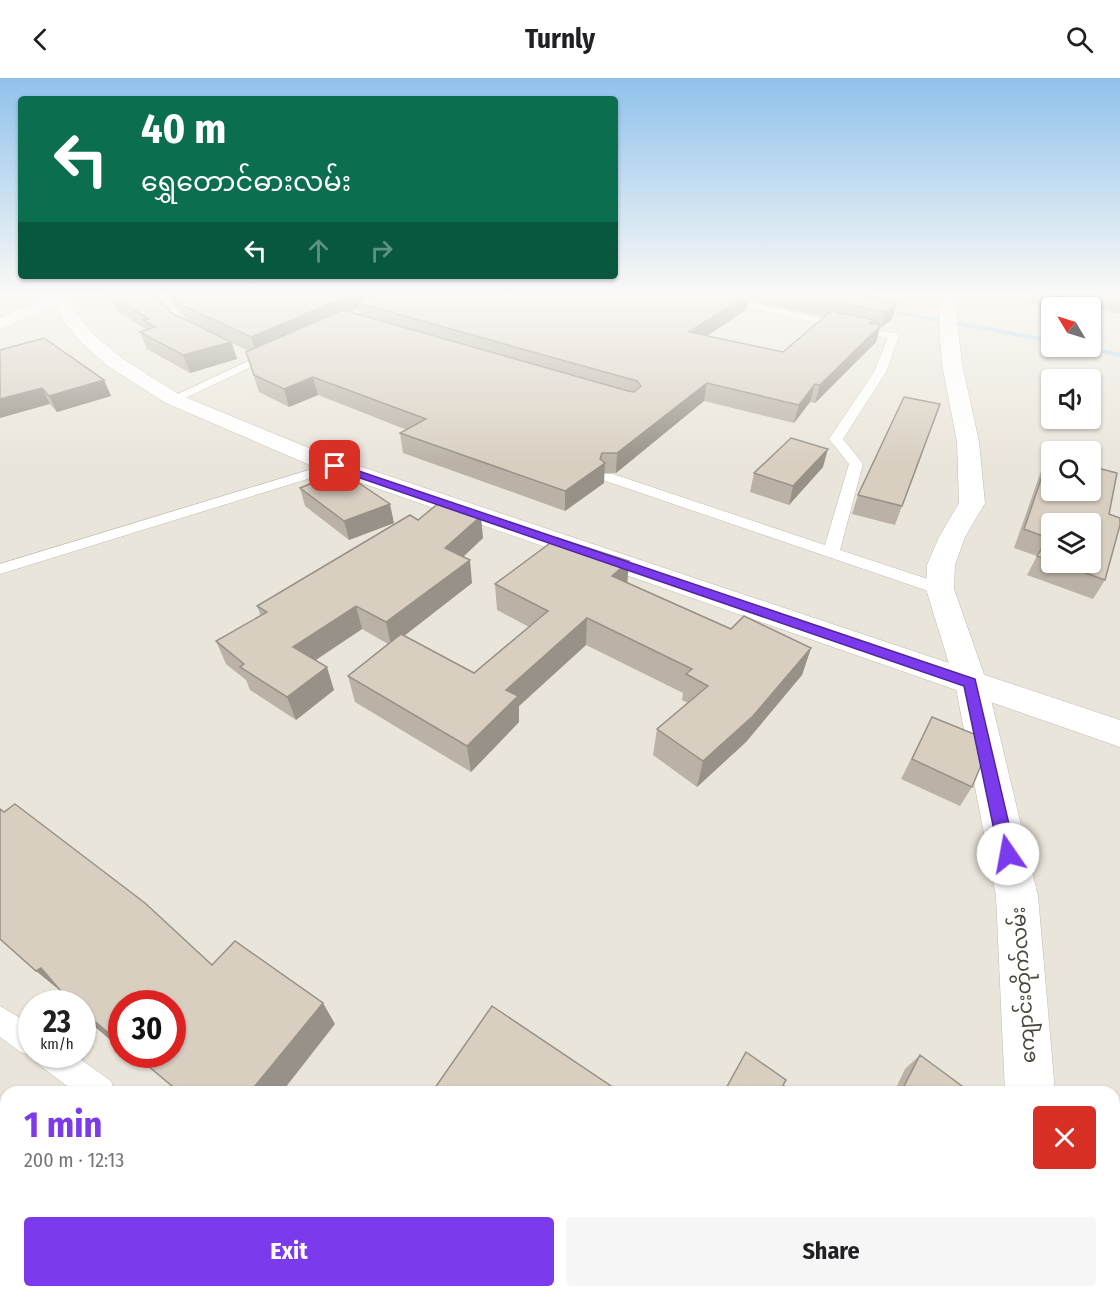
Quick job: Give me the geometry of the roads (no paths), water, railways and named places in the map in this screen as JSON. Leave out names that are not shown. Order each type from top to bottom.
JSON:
[{"type":"street","points":[[102,351],[116,363],[173,399],[335,466],[1120,734]]},
{"type":"street","name":"ကျောင်းတိုက်လမ်း","points":[[951,351],[952,364],[969,442],[972,503],[952,537],[941,565],[940,589],[971,683],[1017,896],[1030,1086]]},
{"type":"lane","points":[[173,399],[278,351]]},
{"type":"lane","points":[[831,552],[856,464],[836,439],[880,372],[888,351]]},
{"type":"lane","points":[[238,353],[255,361]]},
{"type":"lane","points":[[0,569],[335,466]]},
{"type":"lane","points":[[608,477],[940,589]]},
{"type":"lane","points":[[0,1020],[18,1033]]},
{"type":"lane","points":[[67,1068],[92,1086]]},
{"type":"waterway","points":[[1101,351],[1120,355]]}]
